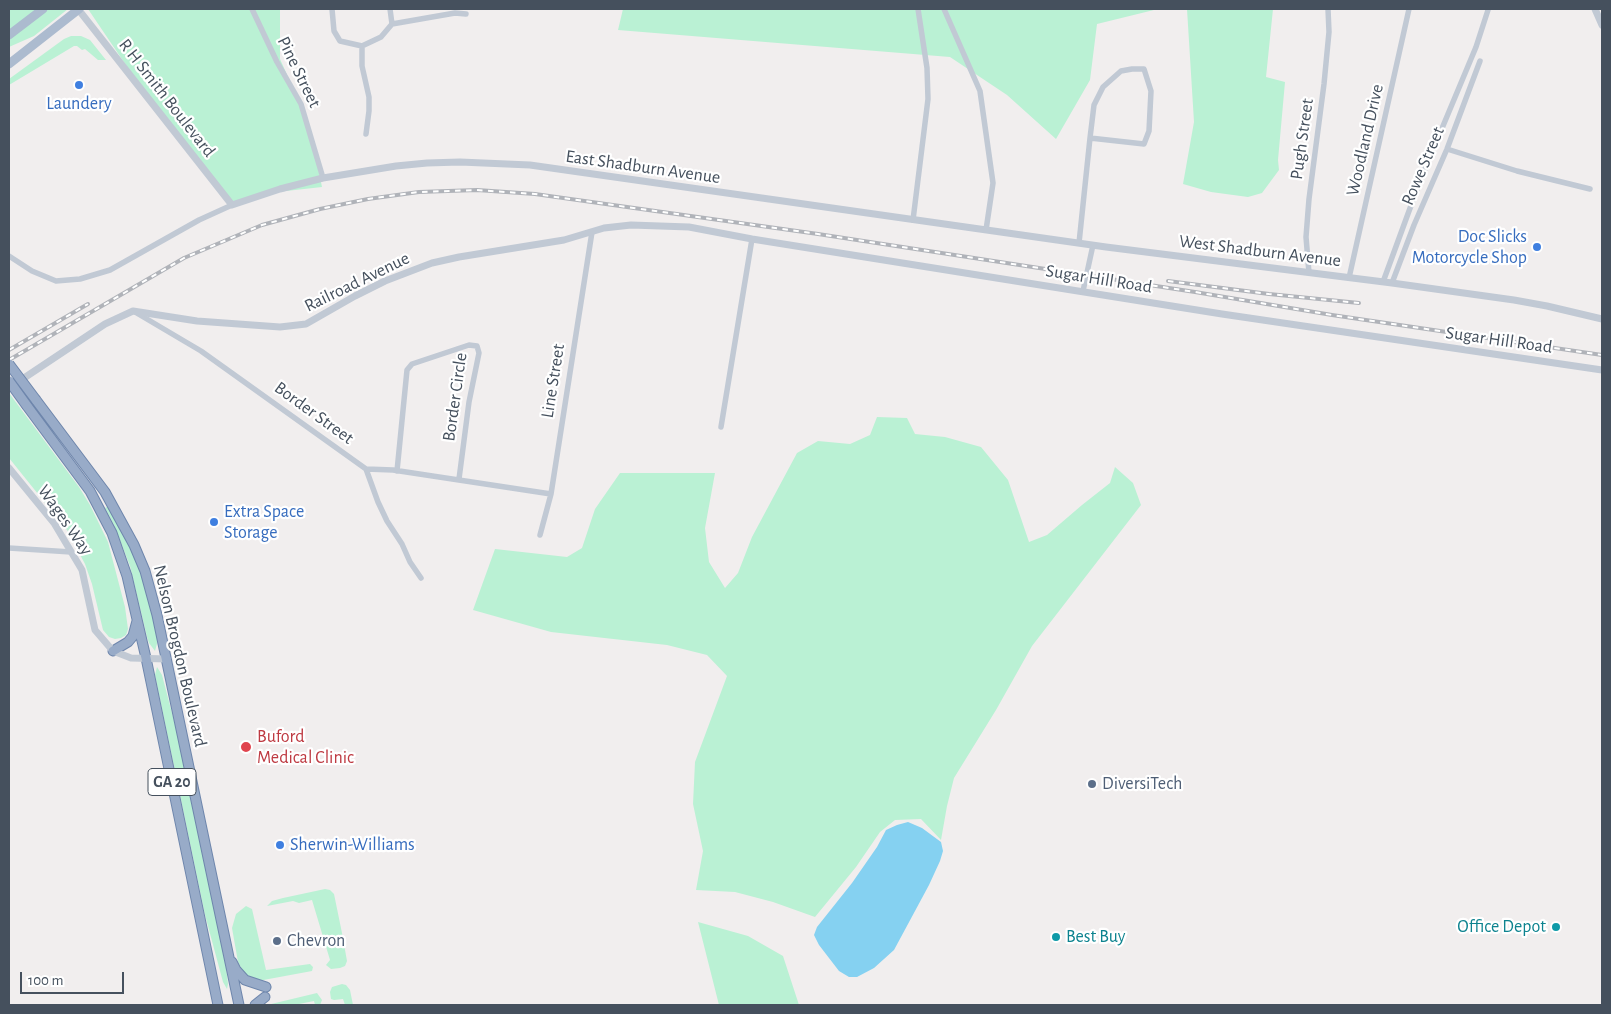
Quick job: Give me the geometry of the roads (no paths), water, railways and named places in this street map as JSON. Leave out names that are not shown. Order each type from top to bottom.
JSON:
[{"type":"highway","name":"Nelson Brogdon Boulevard","points":[[9,364],[105,492],[134,545],[145,571],[167,659],[239,1005]]},
{"type":"highway","name":"Nelson Brogdon Boulevard","points":[[9,382],[90,491],[112,533],[127,576],[146,658],[218,1005]]},
{"type":"highway","points":[[113,651],[128,642],[133,636],[136,629],[137,616]]},
{"type":"highway","points":[[228,955],[236,970],[246,980],[266,992],[256,1005]]},
{"type":"main road","points":[[9,35],[43,9]]},
{"type":"main road","points":[[9,64],[78,9]]},
{"type":"street","name":"R H Smith Boulevard","points":[[78,9],[232,205]]},
{"type":"street","name":"Pine Street","points":[[252,9],[277,62],[301,104],[324,178]]},
{"type":"street","points":[[332,9],[334,31],[340,41],[362,46],[381,37],[392,24],[454,13],[466,14]]},
{"type":"street","points":[[390,9],[392,24]]},
{"type":"street","points":[[913,220],[928,99],[918,9]]},
{"type":"street","points":[[944,9],[980,90],[993,183],[986,230]]},
{"type":"street","name":"Pugh Street","points":[[1309,273],[1306,237],[1324,84],[1328,9]]},
{"type":"street","name":"Woodland Drive","points":[[1349,278],[1409,9]]},
{"type":"street","points":[[1595,9],[1602,25]]},
{"type":"street","points":[[1383,282],[1420,181],[1476,46],[1488,10]]},
{"type":"street","points":[[362,46],[362,66],[369,97],[366,134]]},
{"type":"street","name":"Rowe Street","points":[[1392,283],[1447,149],[1480,61]]},
{"type":"street","points":[[1078,243],[1090,138],[1094,105],[1103,87],[1122,71],[1144,69],[1151,92],[1151,109],[1149,131],[1144,144],[1090,138]]},
{"type":"street","points":[[1447,149],[1517,171],[1590,188]]},
{"type":"street","name":"East Shadburn Avenue","points":[[232,205],[280,189],[324,178],[427,162],[460,162],[530,166],[913,220]]},
{"type":"street","points":[[9,256],[32,272],[56,281],[80,279],[110,270],[199,220],[232,205]]},
{"type":"street","name":"West Shadburn Avenue","points":[[913,220],[1392,283],[1546,306],[1602,319]]},
{"type":"street","name":"Sugar Hill Road","points":[[592,232],[631,225],[673,225],[1222,314],[1602,370]]},
{"type":"street","name":"Railroad Avenue","points":[[133,311],[197,321],[280,327],[306,324],[385,281],[432,263],[468,255],[564,240],[592,232]]},
{"type":"street","name":"Line Street","points":[[540,535],[551,494],[592,232]]},
{"type":"street","points":[[721,427],[752,239]]},
{"type":"street","points":[[1083,291],[1093,245]]},
{"type":"street","points":[[9,388],[105,324],[133,311]]},
{"type":"street","name":"Border Street","points":[[133,311],[201,350],[366,469]]},
{"type":"street","name":"Border Circle","points":[[398,471],[401,420],[407,370],[412,364],[469,345],[477,346],[479,353],[469,402],[459,479]]},
{"type":"street","name":"Wages Way","points":[[9,468],[54,523],[82,570],[95,630],[113,651]]},
{"type":"street","points":[[422,578],[410,562],[402,544],[387,521],[366,469],[459,479],[528,492],[551,494]]},
{"type":"street","points":[[9,548],[71,552]]},
{"type":"street","points":[[113,651],[131,658],[167,659]]},
{"type":"water","points":[[908,822],[922,828],[941,842],[943,851],[940,861],[894,950],[874,968],[857,977],[849,977],[839,971],[819,945],[814,935],[817,927],[852,883],[877,847],[886,830]]},
{"type":"railway","points":[[9,360],[184,258],[262,225],[320,209],[368,199],[419,192],[477,190],[535,194],[818,234],[1332,315],[1602,355]]},
{"type":"railway","points":[[1168,281],[1359,303]]},
{"type":"railway","points":[[9,350],[88,304]]},
{"type":"place","name":"Laundery","points":[[79,85]]},
{"type":"place","name":"Doc Slicks Motorcycle Shop","points":[[1537,247]]},
{"type":"place","name":"Extra Space Storage","points":[[214,522]]},
{"type":"place","name":"Buford Medical Clinic","points":[[246,747]]},
{"type":"place","name":"DiversiTech","points":[[1092,784]]},
{"type":"place","name":"Sherwin-Williams","points":[[280,845]]},
{"type":"place","name":"Office Depot","points":[[1556,927]]},
{"type":"place","name":"Best Buy","points":[[1056,937]]},
{"type":"place","name":"Chevron","points":[[277,941]]}]
